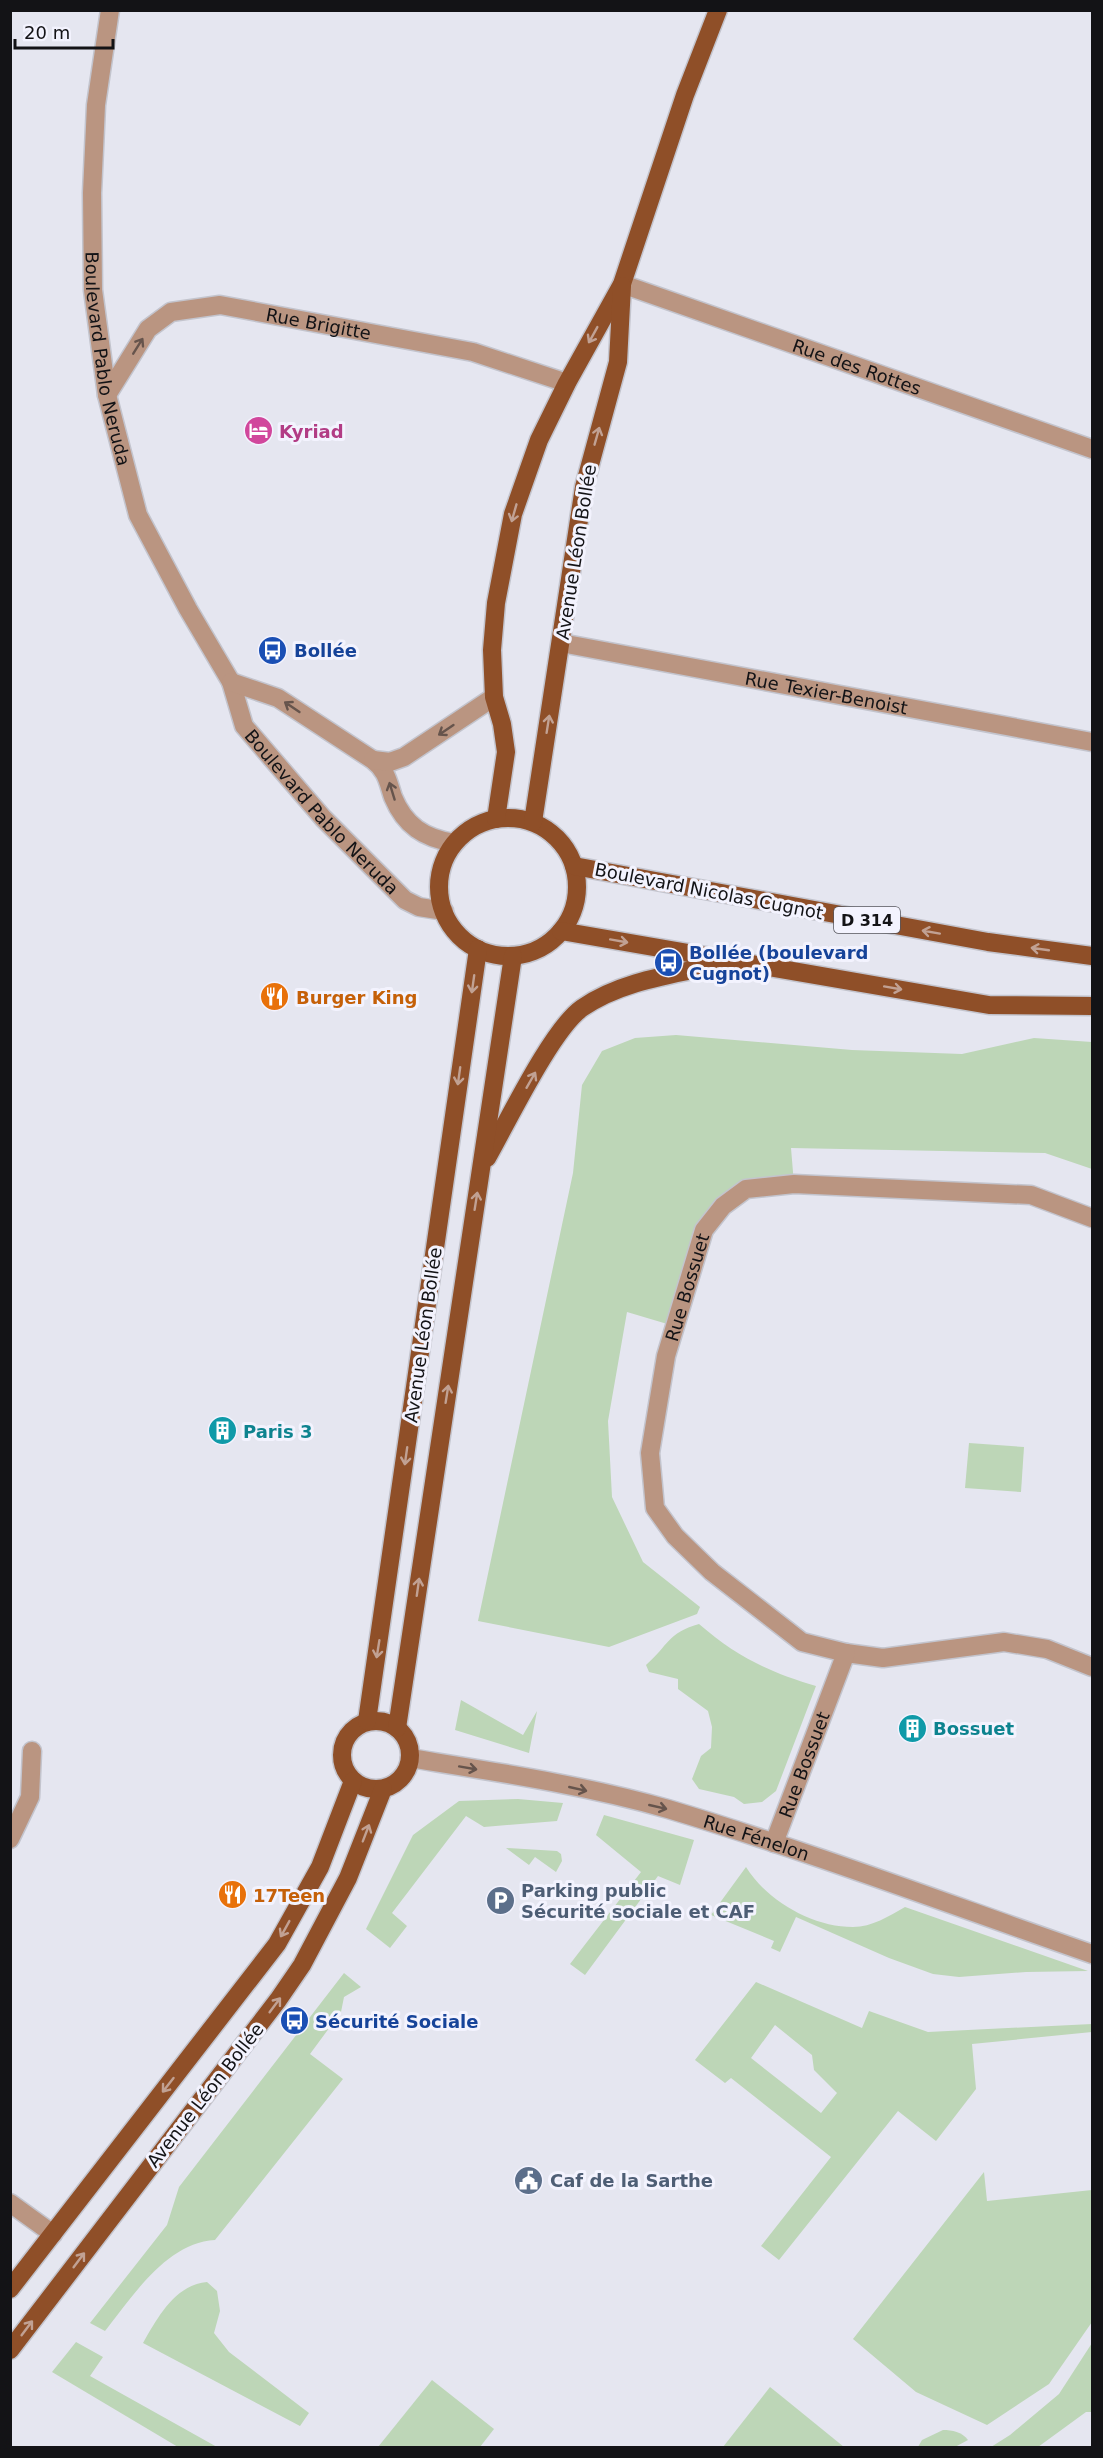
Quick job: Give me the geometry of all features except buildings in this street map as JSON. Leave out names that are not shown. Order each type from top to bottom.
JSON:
[{"type":"main road","name":"Avenue Léon Bollée","points":[[496,819],[506,752],[502,724],[494,697],[492,650],[496,603],[513,514],[539,440],[567,383],[622,284],[685,95],[718,10]]},
{"type":"main road","name":"Avenue Léon Bollée","points":[[533,822],[584,488],[618,362],[622,284]]},
{"type":"main road","points":[[509,817],[533,822],[554,835],[566,847],[574,866],[578,878],[577,899],[570,919],[561,931],[541,949],[513,956],[499,956],[477,949],[461,939],[448,922],[440,903],[439,881],[444,861],[454,843],[477,825],[509,817]]},
{"type":"main road","name":"Boulevard Nicolas Cugnot","points":[[574,866],[988,942],[1092,956]]},
{"type":"main road","points":[[561,931],[989,1005],[1092,1006]]},
{"type":"main road","name":"Avenue Léon Bollée","points":[[367,1721],[477,949]]},
{"type":"main road","name":"Avenue Léon Bollée","points":[[397,1728],[513,956]]},
{"type":"main road","name":"Avenue Léon Bollée","points":[[482,1168],[555,1040],[581,1009],[621,987],[732,961]]},
{"type":"main road","points":[[383,1789],[372,1789],[353,1781],[344,1769],[342,1747],[348,1734],[367,1721],[388,1722],[397,1728],[407,1741],[410,1758]]},
{"type":"main road","name":"Avenue Léon Bollée","points":[[10,2350],[279,2000],[302,1965],[348,1878],[383,1789],[401,1778],[410,1758]]},
{"type":"main road","name":"Avenue Léon Bollée","points":[[10,2289],[277,1944],[320,1867],[353,1781]]},
{"type":"street","name":"Boulevard Pablo Neruda","points":[[110,10],[96,105],[92,193],[93,290],[106,395],[138,515],[188,609],[231,681],[244,726],[323,818],[405,900],[419,907],[444,911]]},
{"type":"street","name":"Rue des Rottes","points":[[622,284],[1092,449]]},
{"type":"street","name":"Rue Brigitte","points":[[106,395],[148,329],[171,312],[220,305],[473,352],[567,383]]},
{"type":"street","name":"Rue Texier-Benoist","points":[[561,643],[1092,742]]},
{"type":"street","points":[[231,681],[278,698],[373,760],[386,773],[394,799],[408,823],[432,839],[454,843]]},
{"type":"street","points":[[373,760],[390,762],[404,757],[494,697]]},
{"type":"street","name":"Rue Bossuet","points":[[1092,1218],[1030,1195],[794,1184],[746,1189],[723,1206],[704,1230],[666,1356],[650,1453],[655,1508],[675,1536],[712,1572],[801,1642],[846,1653],[884,1658],[1004,1642],[1047,1648],[1092,1667]]},
{"type":"street","name":"Rue Bossuet","points":[[774,1843],[846,1653]]},
{"type":"street","points":[[10,1839],[30,1797],[32,1751]]},
{"type":"street","name":"Rue Fénelon","points":[[410,1758],[554,1783],[666,1809],[774,1843],[1092,1954]]},
{"type":"street","points":[[10,2203],[53,2234]]},
{"type":"green space","points":[[676,1035],[852,1050],[962,1054],[1034,1038],[1092,1042],[1092,1169],[1045,1153],[791,1148],[794,1184],[723,1206],[674,1326],[627,1312],[608,1421],[612,1497],[643,1562],[700,1607],[697,1614],[609,1647],[478,1621],[573,1173],[582,1085],[602,1051],[635,1038]]},
{"type":"green space","points":[[969,1443],[1024,1447],[1021,1492],[965,1488]]},
{"type":"green space","points":[[699,1624],[753,1662],[816,1686],[776,1791],[762,1802],[744,1804],[734,1797],[699,1789],[692,1779],[701,1756],[711,1748],[712,1727],[708,1711],[678,1689],[678,1679],[649,1672],[646,1665],[680,1631]]},
{"type":"green space","points":[[461,1700],[523,1735],[537,1711],[529,1753],[455,1730]]},
{"type":"green space","points":[[518,1799],[563,1803],[557,1821],[484,1827],[466,1816],[392,1913],[407,1926],[390,1948],[366,1929],[413,1835],[459,1801]]},
{"type":"green space","points":[[604,1815],[694,1840],[680,1885],[658,1876],[585,1975],[570,1964],[641,1872],[596,1835]]},
{"type":"green space","points":[[506,1848],[557,1851],[561,1854],[562,1861],[556,1872],[535,1857],[529,1865]]},
{"type":"green space","points":[[746,1867],[766,1891],[779,1901],[792,1910],[822,1922],[838,1926],[860,1927],[905,1907],[1088,1971],[1026,1972],[959,1977],[933,1974],[889,1958],[796,1917],[780,1952],[771,1948],[774,1941],[711,1915]]},
{"type":"green space","points":[[344,1973],[361,1987],[344,1997],[341,2012],[310,2054],[343,2079],[215,2240],[197,2243],[166,2261],[139,2288],[105,2331],[90,2323],[167,2225],[179,2187]]},
{"type":"green space","points":[[756,1982],[862,2028],[869,2011],[928,2032],[1092,2024],[1092,2032],[972,2044],[976,2089],[936,2141],[898,2111],[779,2260],[761,2246],[831,2157],[731,2078],[725,2083],[695,2060]],"holes":[[[775,2025],[812,2055],[814,2070],[837,2093],[821,2113],[751,2058]]]},
{"type":"green space","points":[[984,2172],[987,2201],[1092,2190],[1092,2322],[1049,2384],[987,2425],[916,2392],[853,2339]]},
{"type":"green space","points":[[207,2282],[217,2291],[220,2311],[214,2333],[229,2352],[309,2413],[300,2426],[143,2343],[161,2313],[177,2296],[196,2284]]},
{"type":"green space","points":[[76,2342],[103,2357],[90,2376],[217,2447],[178,2447],[52,2372]]},
{"type":"green space","points":[[1092,2343],[1092,2412],[1086,2412],[1038,2447],[991,2447],[1010,2435],[1059,2394]]},
{"type":"green space","points":[[432,2380],[494,2429],[480,2447],[378,2447]]},
{"type":"green space","points":[[770,2387],[780,2395],[844,2447],[723,2447]]},
{"type":"green space","points":[[943,2430],[957,2432],[968,2440],[955,2447],[918,2447],[922,2440]]},
{"type":"place","name":"Kyriad","points":[[258,431]]},
{"type":"place","name":"Bollée","points":[[273,650]]},
{"type":"place","name":"Bollée (boulevard Cugnot)","points":[[668,962]]},
{"type":"place","name":"Burger King","points":[[275,997]]},
{"type":"place","name":"Paris 3","points":[[222,1431]]},
{"type":"place","name":"Bossuet","points":[[912,1728]]},
{"type":"place","name":"17Teen","points":[[232,1895]]},
{"type":"place","name":"Parking public Sécurité sociale et CAF","points":[[500,1900]]},
{"type":"place","name":"Sécurité Sociale","points":[[294,2021]]},
{"type":"place","name":"Caf de la Sarthe","points":[[529,2180]]}]
